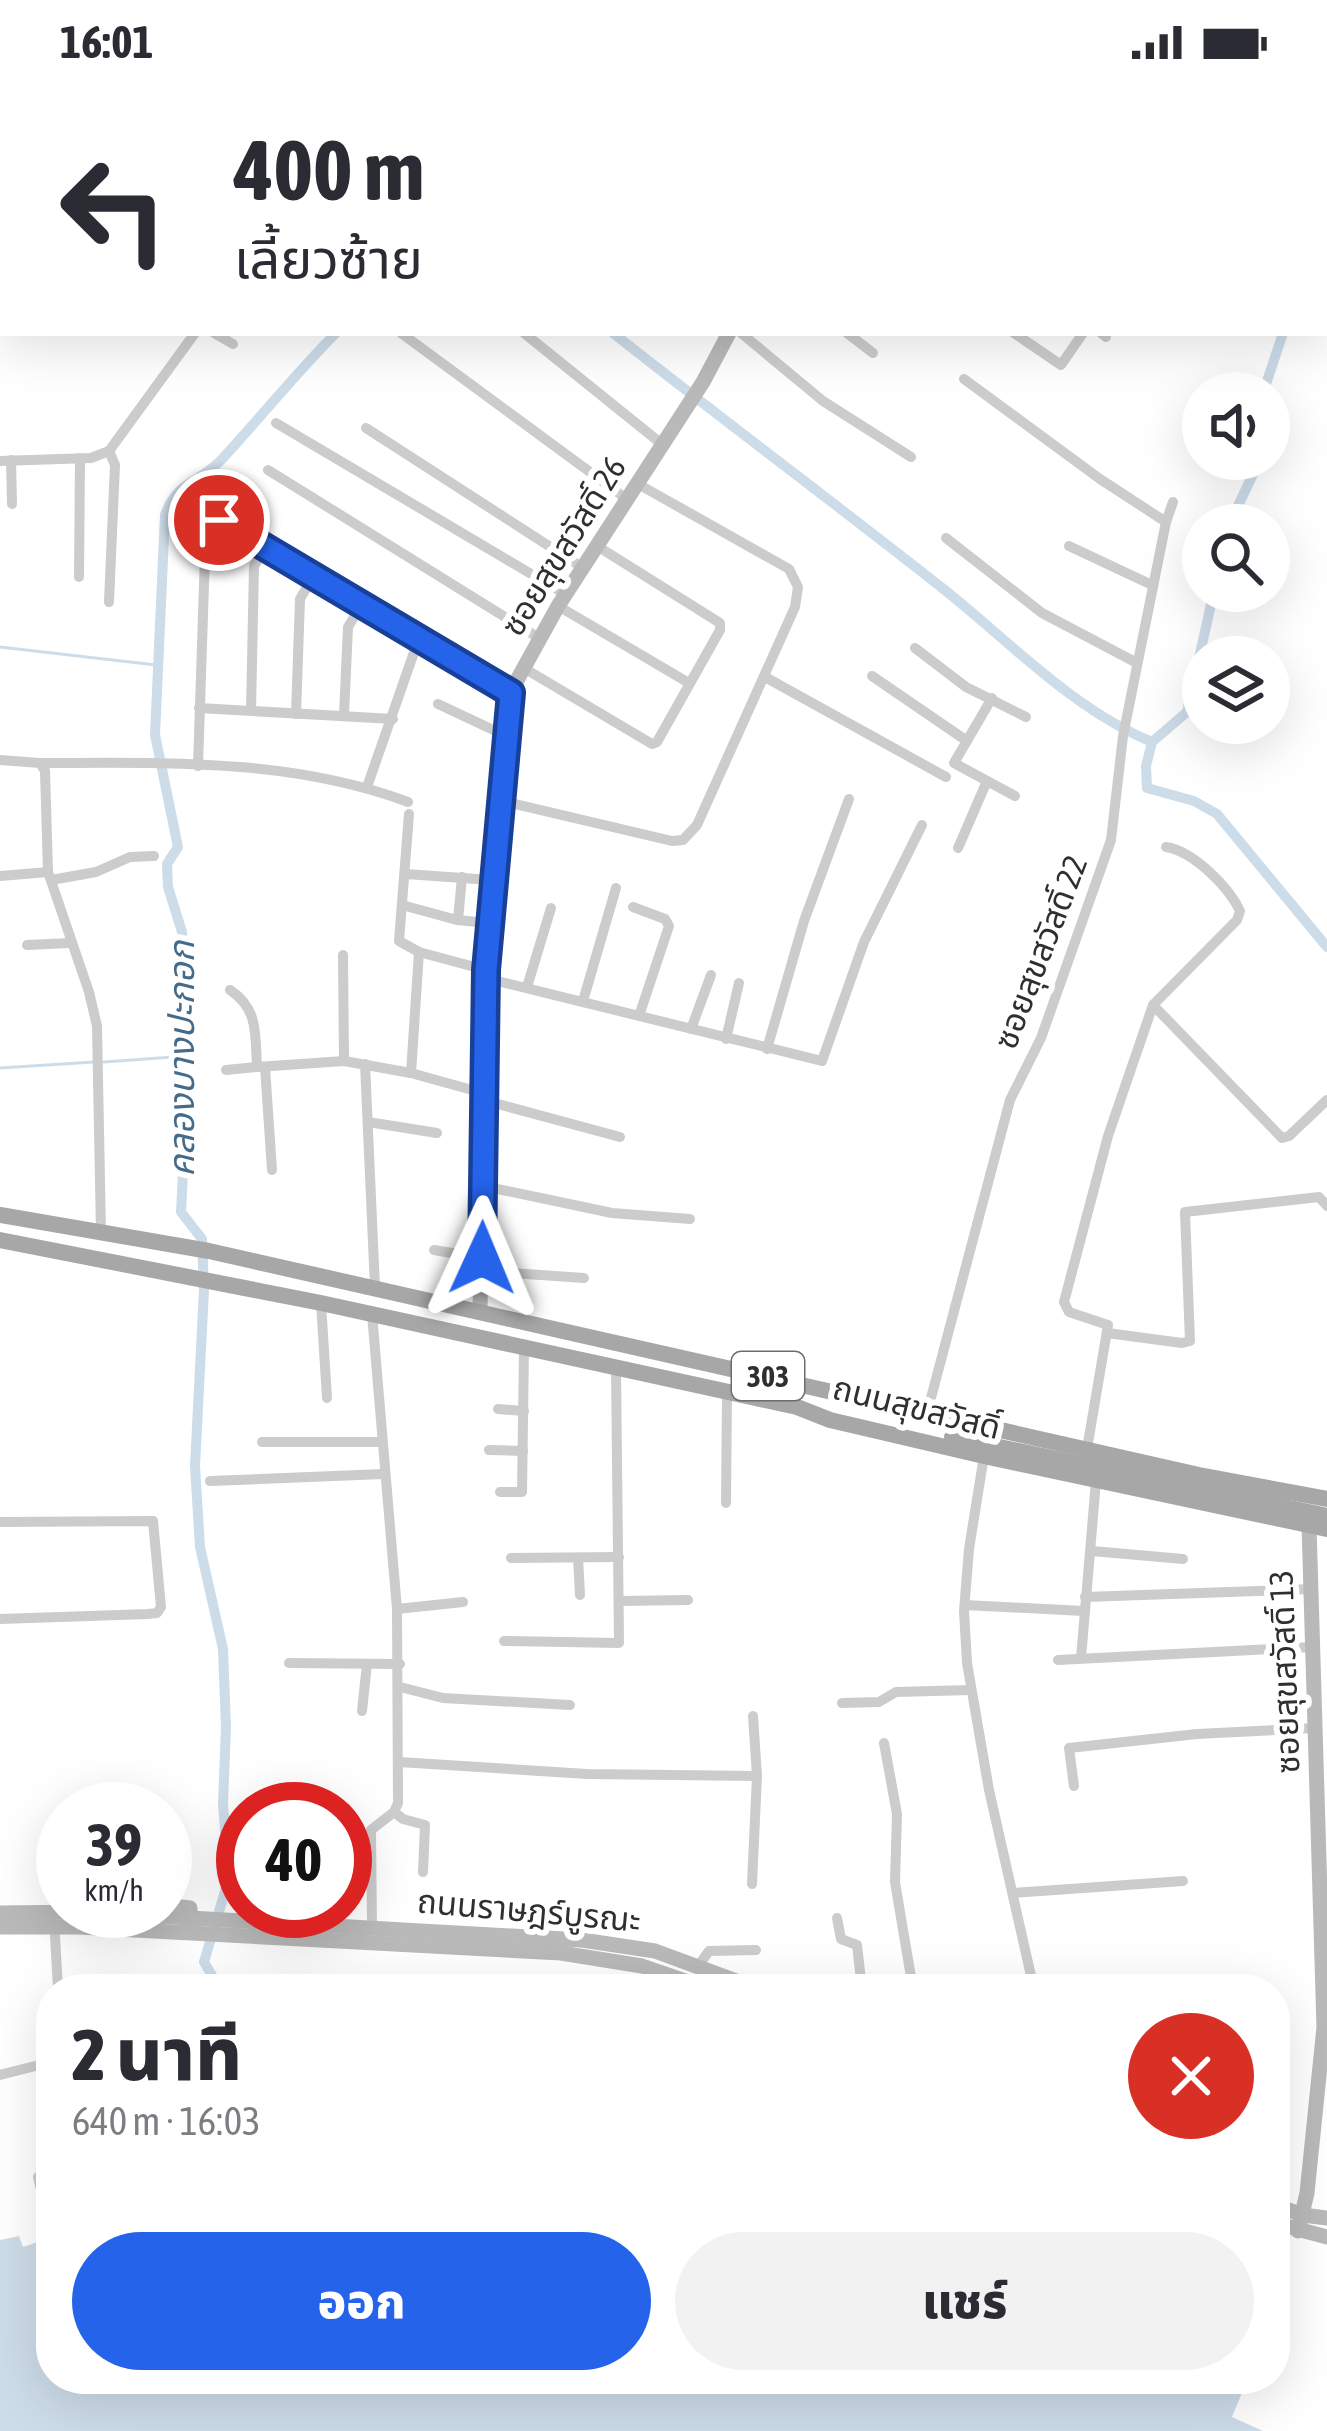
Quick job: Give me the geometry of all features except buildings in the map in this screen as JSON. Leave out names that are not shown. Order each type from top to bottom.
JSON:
[{"type":"main road","name":"ซอยสุขสวัสดิ์ 26","points":[[480,1311],[488,922],[511,693],[561,600],[662,445],[721,337]]},
{"type":"main road","name":"ถนนสุขสวัสดิ์","points":[[0,1215],[209,1251],[1233,1483],[1327,1498]]},
{"type":"main road","name":"ถนนสุขสวัสดิ์","points":[[0,1240],[524,1347],[807,1409],[830,1420],[984,1456],[1104,1476],[1318,1528]]},
{"type":"main road","name":"303","points":[[807,1409],[1104,1476]]},
{"type":"main road","points":[[1104,1476],[1327,1516]]},
{"type":"main road","name":"ซอยสุขสวัสดิ์ 13","points":[[1301,2223],[1324,2027],[1317,1644],[1311,1589],[1318,1528]]},
{"type":"main road","points":[[0,1912],[36,1907]]},
{"type":"main road","name":"ถนนราษฎร์บูรณะ","points":[[0,1912],[36,1916]]},
{"type":"main road","name":"ถนนราษฎร์บูรณะ","points":[[0,1928],[36,1926]]},
{"type":"main road","points":[[26,1927],[36,1930]]},
{"type":"main road","name":"ถนนราษฎร์บูรณะ","points":[[372,1928],[609,1943],[655,1951],[721,1974]]},
{"type":"main road","points":[[122,1938],[188,1938]]},
{"type":"main road","points":[[233,1938],[238,1945],[342,1951],[400,1944]]},
{"type":"main road","name":"ถนนราษฎร์บูรณะ","points":[[362,1938],[618,1960],[662,1974]]},
{"type":"main road","points":[[1290,2215],[1327,2237]]},
{"type":"main road","points":[[1290,2223],[1327,2218]]},
{"type":"street","points":[[11,504],[6,461],[80,458],[109,451],[193,336]]},
{"type":"street","points":[[219,336],[233,344]]},
{"type":"street","points":[[405,336],[628,500]]},
{"type":"street","points":[[528,336],[662,445]]},
{"type":"street","points":[[745,336],[823,401],[911,457]]},
{"type":"street","points":[[851,336],[873,353]]},
{"type":"street","points":[[1018,336],[1061,365],[1081,336]]},
{"type":"street","points":[[964,379],[1166,522]]},
{"type":"street","points":[[276,423],[689,683]]},
{"type":"street","points":[[365,428],[583,568]]},
{"type":"street","points":[[109,451],[115,465],[109,602]]},
{"type":"street","points":[[79,578],[80,458]]},
{"type":"street","points":[[268,470],[539,638]]},
{"type":"street","points":[[498,800],[683,840],[697,825],[765,677],[795,608],[795,578],[789,569],[638,484]]},
{"type":"street","name":"ซอยสุขสวัสดิ์ 22","points":[[927,1413],[1010,1100],[1041,1038],[1111,840],[1137,663],[1173,502]]},
{"type":"street","points":[[198,766],[206,524],[219,520],[511,693]]},
{"type":"street","points":[[946,538],[1042,613],[1137,663]]},
{"type":"street","points":[[1069,545],[1152,585]]},
{"type":"street","points":[[251,710],[254,566],[267,546]]},
{"type":"street","points":[[522,667],[652,744],[657,742],[720,630],[720,622],[597,546]]},
{"type":"street","points":[[296,714],[300,599],[314,575]]},
{"type":"street","points":[[344,716],[348,627],[362,604]]},
{"type":"street","points":[[367,787],[419,638]]},
{"type":"street","points":[[915,648],[966,687],[1026,717]]},
{"type":"street","points":[[872,676],[967,741]]},
{"type":"street","points":[[765,677],[946,777]]},
{"type":"street","points":[[992,698],[954,763],[1016,796]]},
{"type":"street","points":[[438,704],[504,735]]},
{"type":"street","points":[[199,708],[393,719]]},
{"type":"street","points":[[0,760],[291,770],[367,787],[408,808],[399,941],[527,988],[822,1060],[864,942],[922,825]]},
{"type":"street","points":[[40,763],[47,781],[49,876],[89,992],[100,1061],[100,1233]]},
{"type":"street","points":[[958,848],[987,781]]},
{"type":"street","points":[[767,1049],[804,921],[849,799]]},
{"type":"street","points":[[1087,1449],[1106,1323],[1069,1312],[1064,1303],[1108,1136],[1153,1005],[1237,920],[1240,911],[1198,864],[1178,849],[1166,847]]},
{"type":"street","points":[[0,876],[96,872],[130,857],[154,856]]},
{"type":"street","points":[[406,874],[491,880]]},
{"type":"street","points":[[458,920],[462,878]]},
{"type":"street","points":[[583,1001],[616,888]]},
{"type":"street","points":[[402,905],[458,920],[488,922]]},
{"type":"street","points":[[633,907],[665,919],[669,926],[639,1016]]},
{"type":"street","points":[[527,988],[551,908]]},
{"type":"street","points":[[27,945],[70,943]]},
{"type":"street","points":[[411,1073],[419,952]]},
{"type":"street","points":[[343,955],[344,1061]]},
{"type":"street","points":[[691,1030],[711,975]]},
{"type":"street","points":[[726,1039],[739,983]]},
{"type":"street","points":[[230,989],[253,1012],[272,1170]]},
{"type":"street","points":[[1153,1005],[1282,1138],[1327,1100]]},
{"type":"street","points":[[226,1070],[344,1061],[364,1064],[411,1073],[620,1137]]},
{"type":"street","points":[[364,1064],[375,1287]]},
{"type":"street","points":[[368,1122],[437,1132]]},
{"type":"street","points":[[483,1186],[612,1213],[690,1219]]},
{"type":"street","points":[[1107,1333],[1182,1343],[1190,1340],[1184,1212],[1319,1197],[1327,1206]]},
{"type":"street","points":[[434,1250],[482,1265],[584,1278]]},
{"type":"street","points":[[321,1303],[326,1398]]},
{"type":"street","points":[[372,1314],[400,1664],[394,1812],[372,1829]]},
{"type":"street","points":[[500,1492],[522,1492],[524,1347]]},
{"type":"street","points":[[504,1641],[620,1643],[616,1369]]},
{"type":"street","points":[[726,1503],[727,1393]]},
{"type":"street","points":[[499,1409],[524,1411]]},
{"type":"street","points":[[262,1442],[382,1442]]},
{"type":"street","points":[[489,1450],[523,1450]]},
{"type":"street","points":[[984,1456],[965,1605],[971,1690],[1031,1974]]},
{"type":"street","points":[[210,1481],[383,1474]]},
{"type":"street","points":[[1081,1658],[1085,1597],[1104,1476]]},
{"type":"street","points":[[0,1522],[154,1521],[161,1607],[148,1615],[0,1619]]},
{"type":"street","points":[[1092,1551],[1183,1559]]},
{"type":"street","points":[[512,1558],[619,1558]]},
{"type":"street","points":[[578,1558],[580,1595]]},
{"type":"street","points":[[1085,1597],[1311,1589]]},
{"type":"street","points":[[620,1601],[688,1600]]},
{"type":"street","points":[[397,1609],[463,1602]]},
{"type":"street","points":[[965,1605],[1084,1611]]},
{"type":"street","points":[[1058,1660],[1317,1644]]},
{"type":"street","points":[[289,1663],[400,1664]]},
{"type":"street","points":[[362,1711],[368,1664]]},
{"type":"street","points":[[400,1687],[442,1698],[570,1705]]},
{"type":"street","points":[[842,1703],[879,1702],[893,1693],[971,1690]]},
{"type":"street","points":[[752,1884],[757,1776],[753,1716]]},
{"type":"street","points":[[1074,1786],[1070,1748],[1197,1734],[1316,1728]]},
{"type":"street","points":[[884,1743],[897,1814],[895,1882],[910,1974]]},
{"type":"street","points":[[399,1762],[587,1774],[757,1776]]},
{"type":"street","points":[[394,1812],[425,1825],[423,1872]]},
{"type":"street","points":[[1013,1893],[1183,1881]]},
{"type":"street","points":[[837,1918],[841,1939],[857,1946],[860,1974]]},
{"type":"street","points":[[55,1938],[57,1974]]},
{"type":"street","points":[[699,1965],[710,1951],[756,1950]]},
{"type":"street","points":[[0,2075],[36,2066]]},
{"type":"water","points":[[19,2236],[23,2247],[36,2243],[36,2394],[1241,2394],[1232,2417],[1263,2431],[0,2431],[0,2240]]},
{"type":"waterway","name":"คลองบางปะกอก","points":[[211,1974],[204,1962],[229,1878],[223,1804],[226,1727],[223,1649],[200,1547],[195,1466],[202,1239],[181,1212],[188,1076],[182,932],[168,887],[167,864],[178,847],[155,735],[165,515],[176,494],[223,458],[333,336]]},
{"type":"waterway","points":[[617,336],[946,591],[1070,694],[1152,742]]},
{"type":"waterway","points":[[1270,372],[1282,336]]},
{"type":"waterway","points":[[1239,504],[1250,480]]},
{"type":"waterway","points":[[1209,612],[1187,712],[1152,742],[1147,788],[1194,801],[1217,814],[1327,947]]},
{"type":"waterway","points":[[0,647],[156,665]]},
{"type":"waterway","points":[[104,1062],[187,1056]]},
{"type":"waterway","points":[[0,1068],[94,1062]]},
{"type":"route","points":[[219,520],[511,693],[486,970],[482,1258]]}]
